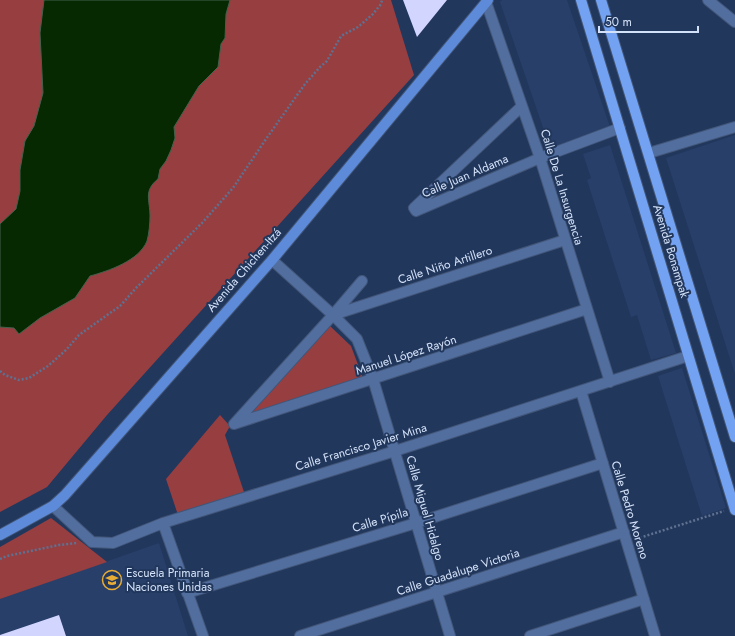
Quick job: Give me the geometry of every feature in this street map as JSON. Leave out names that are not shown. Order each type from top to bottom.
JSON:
[{"type":"main road","name":"Avenida Bonampak","points":[[581,0],[735,509]]},
{"type":"main road","name":"Avenida Bonampak","points":[[601,0],[735,437]]},
{"type":"street","points":[[708,0],[735,22]]},
{"type":"street","name":"Calle De La Insurgencia","points":[[487,1],[540,158],[610,382]]},
{"type":"street","name":"Avenida Chichen-Itzá","points":[[0,535],[53,506],[70,489],[272,260],[487,1]]},
{"type":"street","name":"Calle Juan Aldama","points":[[522,106],[414,208],[416,211],[540,158],[620,128]]},
{"type":"street","points":[[649,153],[735,127]]},
{"type":"street","name":"Calle Niño Artillero","points":[[334,315],[565,240]]},
{"type":"street","name":"Calle Miguel Hidalgo","points":[[272,260],[334,315],[357,339],[373,379],[450,636]]},
{"type":"street","points":[[334,315],[362,281]]},
{"type":"street","name":"Manuel López Rayón","points":[[334,315],[234,424],[587,309]]},
{"type":"street","name":"Calle Francisco Javier Mina","points":[[92,542],[113,543],[163,523],[688,356]]},
{"type":"street","name":"Calle Pedro Moreno","points":[[581,391],[655,636]]},
{"type":"street","name":"Calle Pípila","points":[[187,593],[416,523],[603,463]]},
{"type":"street","points":[[53,506],[92,542]]},
{"type":"street","points":[[163,523],[203,636]]},
{"type":"street","name":"Calle Guadalupe Victoria","points":[[300,636],[437,592],[625,537]]},
{"type":"street","points":[[530,636],[644,599]]},
{"type":"path","points":[[0,371],[5,375],[19,380],[29,378],[48,366],[66,350],[79,335],[120,306],[136,288],[203,222],[234,188],[305,84],[320,67],[328,61],[341,36],[358,27],[373,14],[381,4],[382,0]]},
{"type":"path","points":[[625,537],[735,509]]},
{"type":"path","points":[[0,559],[7,556],[59,545],[92,542]]},
{"type":"shaded area","points":[[0,0],[391,0],[414,75],[107,415],[47,487],[0,512]]},
{"type":"shaded area","points":[[44,0],[230,0],[226,14],[225,38],[221,44],[218,67],[199,86],[174,127],[175,138],[171,150],[160,169],[158,179],[150,188],[148,196],[150,216],[149,228],[147,241],[143,248],[130,260],[114,268],[90,276],[75,298],[40,318],[19,334],[14,328],[0,327],[0,224],[16,209],[20,191],[20,170],[25,141],[34,126],[43,93],[40,33]]},
{"type":"shaded area","points":[[502,0],[567,0],[610,127],[550,148],[500,2]]},
{"type":"shaded area","points":[[735,135],[735,374],[666,158]]},
{"type":"shaded area","points":[[610,145],[676,353],[651,360],[637,315],[631,317],[587,180],[591,178],[583,154]]},
{"type":"shaded area","points":[[330,326],[351,346],[363,378],[241,420]]},
{"type":"shaded area","points":[[682,368],[726,508],[702,516],[658,376]]},
{"type":"shaded area","points":[[220,415],[230,426],[225,435],[244,492],[178,515],[166,479]]},
{"type":"shaded area","points":[[51,518],[107,562],[0,599],[0,547]]},
{"type":"shaded area","name":"Escuela Primaria Naciones Unidas","points":[[159,543],[188,636],[0,636],[0,599]]},
{"type":"building","points":[[403,0],[447,0],[417,37]]},
{"type":"building","points":[[59,615],[66,636],[0,636],[0,635]]},
{"type":"place","name":"Escuela Primaria Naciones Unidas","points":[[112,580]]}]
